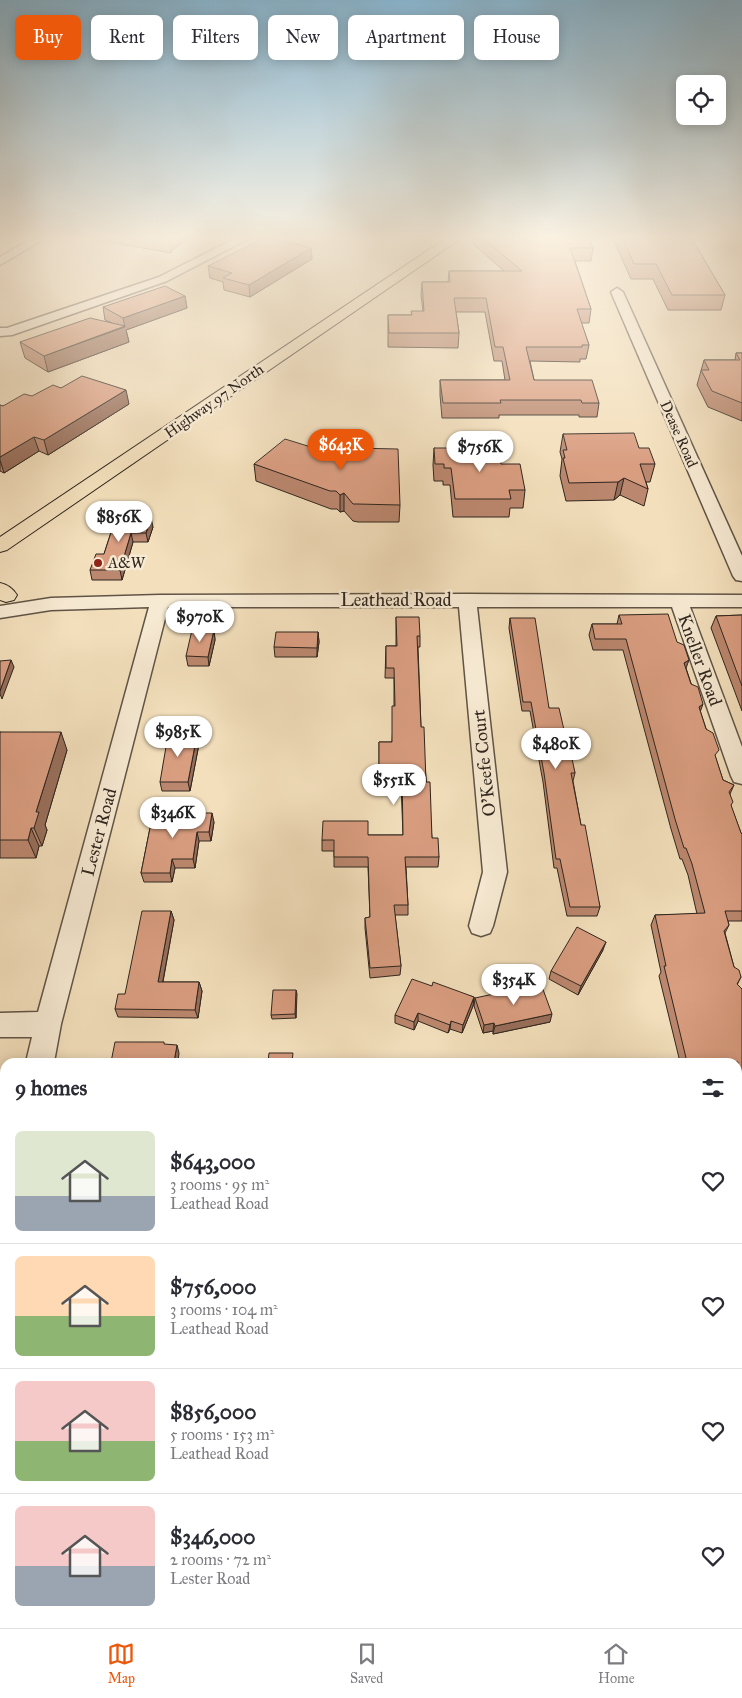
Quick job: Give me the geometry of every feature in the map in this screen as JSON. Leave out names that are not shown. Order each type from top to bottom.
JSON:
[{"type":"highway","name":"Highway 97 North","points":[[58,486],[319,315]]},
{"type":"highway","name":"Highway 97 North","points":[[0,546],[340,315]]},
{"type":"highway","points":[[0,560],[24,531]]},
{"type":"street","points":[[0,332],[8,332],[60,315]]},
{"type":"street","name":"Dease Road","points":[[627,315],[742,576]]},
{"type":"street","name":"Leathead Road","points":[[2,598],[51,604],[160,601],[742,601]]},
{"type":"street","name":"O'Keefe Court","points":[[467,600],[496,872],[481,926]]},
{"type":"street","name":"Lester Road","points":[[41,1058],[48,1024],[160,601]]},
{"type":"street","name":"Kneller Road","points":[[679,601],[742,776]]},
{"type":"street","points":[[0,1024],[48,1024]]},
{"type":"building","points":[[117,315],[132,315],[123,318]]},
{"type":"building","points":[[388,315],[456,315],[459,333],[389,333]]},
{"type":"building","points":[[489,315],[579,315],[589,345],[582,345],[582,347],[526,347],[534,380],[592,380],[599,403],[582,403],[581,400],[500,400],[501,403],[443,403],[440,380],[510,380],[503,347],[495,347]]},
{"type":"building","points":[[90,318],[125,326],[44,356],[20,342]]},
{"type":"building","points":[[736,353],[742,353],[742,403],[712,391],[701,370],[709,370],[704,360],[740,360]]},
{"type":"building","points":[[82,376],[126,390],[44,440],[34,437],[0,457],[0,405],[3,406],[24,394],[32,396],[53,385],[61,388]]},
{"type":"building","points":[[634,433],[639,448],[649,448],[655,464],[640,464],[648,489],[624,478],[618,482],[569,483],[563,458],[565,458],[563,450],[567,450],[563,434]]},
{"type":"building","points":[[285,439],[353,460],[353,448],[398,449],[400,505],[353,504],[344,493],[340,495],[336,491],[330,491],[254,464]]},
{"type":"building","points":[[434,448],[498,448],[501,464],[520,464],[525,490],[509,490],[511,499],[455,499],[451,468],[444,468],[444,464],[435,464]]},
{"type":"building","points":[[116,517],[151,518],[146,533],[131,533],[120,570],[90,570],[96,554],[104,554]]},
{"type":"building","points":[[668,614],[677,642],[684,645],[689,660],[684,663],[691,684],[698,687],[703,704],[699,707],[706,729],[713,733],[719,750],[715,755],[723,780],[734,785],[729,792],[733,802],[731,805],[742,834],[742,911],[725,911],[729,925],[724,931],[734,967],[739,970],[741,977],[737,984],[742,989],[742,1058],[686,1058],[664,966],[666,966],[655,915],[705,913],[692,864],[686,848],[684,848],[675,819],[626,639],[595,639],[592,624],[622,624],[619,615]]},
{"type":"building","points":[[742,615],[742,686],[716,616]]},
{"type":"building","points":[[396,617],[419,617],[420,636],[417,636],[421,727],[424,727],[426,782],[430,782],[432,838],[438,838],[439,857],[405,857],[408,905],[394,905],[401,966],[370,968],[365,918],[370,917],[368,857],[334,857],[334,840],[322,840],[323,821],[368,821],[368,835],[403,835],[402,773],[379,773],[379,742],[392,742],[392,706],[395,706],[394,668],[386,668],[386,646],[397,646]]},
{"type":"building","points":[[510,618],[535,618],[549,708],[559,708],[567,743],[569,744],[575,773],[571,773],[581,825],[585,825],[600,907],[570,907],[560,859],[556,859],[544,773],[531,702],[523,702]]},
{"type":"building","points":[[192,630],[214,630],[208,657],[186,656]]},
{"type":"building","points":[[276,632],[318,632],[317,648],[274,647]]},
{"type":"building","points":[[11,660],[0,691],[0,661]]},
{"type":"building","points":[[0,732],[61,732],[36,812],[39,812],[34,828],[31,828],[28,840],[0,840]]},
{"type":"building","points":[[168,735],[197,735],[188,782],[160,782]]},
{"type":"building","points":[[153,813],[212,813],[209,832],[197,832],[193,859],[172,859],[170,873],[141,873]]},
{"type":"building","points":[[142,911],[171,911],[158,982],[199,982],[195,1010],[115,1009],[118,994],[125,994]]},
{"type":"building","points":[[577,927],[606,942],[581,986],[551,971]]},
{"type":"building","points":[[412,979],[432,986],[433,982],[474,997],[463,1025],[451,1021],[450,1025],[418,1013],[414,1022],[395,1015]]},
{"type":"building","points":[[541,984],[552,1014],[495,1026],[494,1023],[484,1025],[475,998]]},
{"type":"building","points":[[273,990],[296,990],[295,1014],[271,1015]]},
{"type":"building","points":[[115,1042],[164,1042],[164,1044],[177,1045],[175,1058],[112,1058]]},
{"type":"building","points":[[269,1053],[293,1053],[292,1058],[268,1058]]},
{"type":"place","name":"A&W","points":[[98,563]]}]
